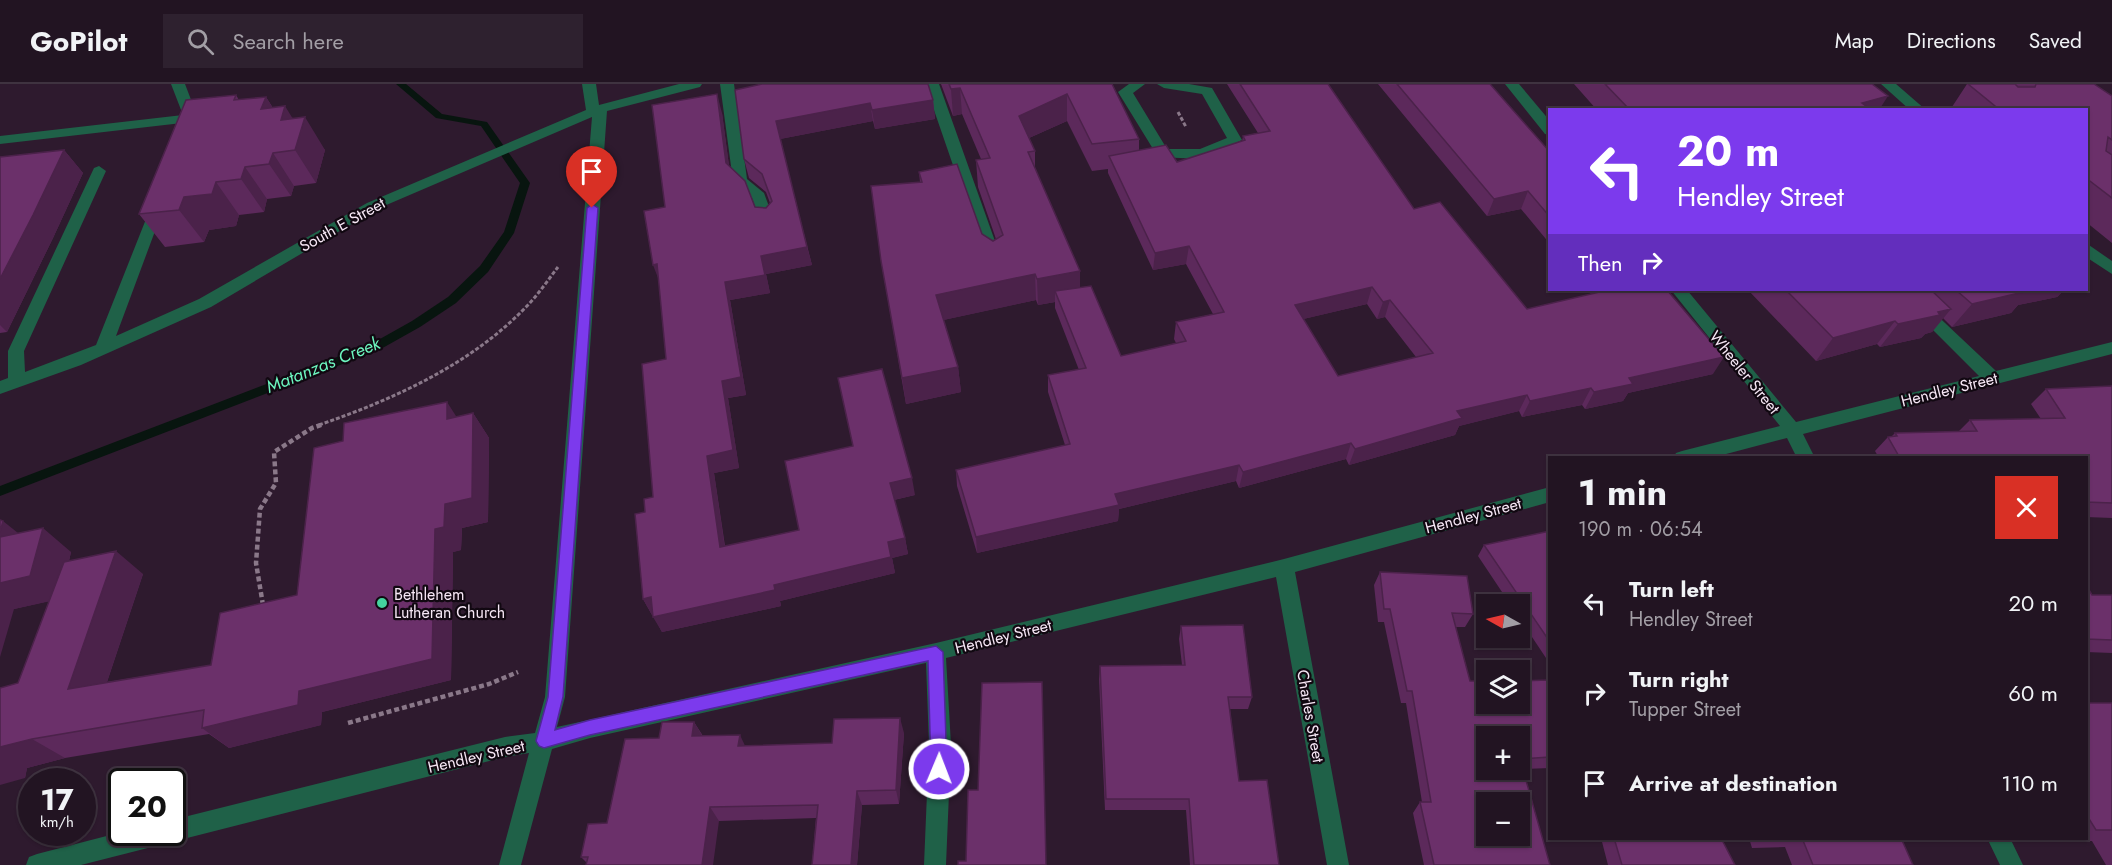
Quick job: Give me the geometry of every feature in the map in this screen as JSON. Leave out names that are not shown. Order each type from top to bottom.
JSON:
[{"type":"street","points":[[178,84],[191,118],[182,140]]},
{"type":"street","points":[[510,865],[555,697],[597,111],[589,84]]},
{"type":"street","name":"South E Street","points":[[0,388],[103,348],[205,303],[372,206],[449,171],[597,111],[695,84]]},
{"type":"street","points":[[727,84],[740,181],[759,196],[766,220]]},
{"type":"street","points":[[932,84],[994,260]]},
{"type":"street","points":[[1138,84],[1125,92],[1163,154],[1202,154],[1235,140],[1207,91],[1164,84]]},
{"type":"street","points":[[1512,84],[1548,129]]},
{"type":"street","points":[[1888,84],[1917,108]]},
{"type":"street","points":[[0,141],[191,118]]},
{"type":"street","points":[[17,382],[16,351],[99,171]]},
{"type":"street","points":[[103,348],[162,195]]},
{"type":"street","points":[[2088,250],[2112,269]]},
{"type":"street","name":"Wheeler Street","points":[[1680,291],[1791,428],[1805,456]]},
{"type":"street","points":[[1902,291],[1992,378]]},
{"type":"street","name":"Hendley Street","points":[[1689,456],[1791,428],[2112,348]]},
{"type":"street","name":"Hendley Street","points":[[186,827],[505,747],[544,741],[590,728],[936,652],[1284,567],[1548,495]]},
{"type":"street","name":"Charles Street","points":[[1284,567],[1338,865]]},
{"type":"street","points":[[935,865],[940,745],[936,652]]},
{"type":"street","points":[[1999,840],[2012,865]]},
{"type":"street","points":[[37,865],[111,846]]},
{"type":"path","points":[[264,612],[256,563],[260,509],[276,483],[274,452],[312,428],[379,404],[464,359],[526,307],[562,262]]},
{"type":"path","points":[[348,723],[489,684],[518,672]]},
{"type":"building","points":[[762,84],[928,84],[933,100],[872,110],[870,103],[776,121],[807,247],[761,256],[765,275],[725,282],[741,377],[722,381],[733,450],[707,456],[720,547],[799,530],[785,461],[853,446],[838,378],[882,369],[912,478],[890,483],[905,538],[888,542],[891,557],[774,585],[775,590],[653,617],[651,597],[643,599],[635,514],[645,512],[644,499],[653,497],[642,364],[666,359],[657,264],[653,265],[644,211],[665,207],[652,105],[717,94],[726,163],[745,181],[755,207],[766,208],[772,201],[762,174],[744,159],[735,90]]},
{"type":"building","points":[[949,84],[1112,84],[1139,139],[1092,144],[1067,94],[1019,116],[1035,151],[1028,152],[1080,271],[1037,279],[1035,274],[936,295],[958,367],[902,378],[881,261],[871,186],[922,182],[919,172],[957,164],[982,234],[993,241],[1003,235],[976,160],[990,158],[960,88],[951,89]]},
{"type":"building","points":[[1240,84],[1328,84],[1414,209],[1440,202],[1527,309],[1604,291],[1668,291],[1724,357],[1629,378],[1633,384],[1594,392],[1591,388],[1530,401],[1527,395],[1457,411],[1462,418],[1355,449],[1351,443],[1243,472],[1239,465],[1115,494],[1119,505],[976,537],[956,470],[1070,444],[1048,375],[1086,368],[1055,291],[1091,286],[1121,356],[1186,341],[1176,322],[1224,312],[1189,246],[1155,253],[1109,156],[1166,145],[1177,162],[1245,140],[1243,136],[1270,131]],"holes":[[[1372,287],[1383,302],[1390,300],[1433,353],[1338,376],[1295,305]]]},
{"type":"building","points":[[1397,84],[1490,84],[1548,150],[1548,215],[1528,191],[1494,199]]},
{"type":"building","points":[[1605,84],[1872,84],[1888,96],[1862,103],[1868,108],[1628,108]]},
{"type":"building","points":[[1968,84],[2015,84],[2018,87],[2035,87],[2036,84],[2094,84],[2112,96],[2112,140],[2108,137],[2106,151],[2112,155],[2112,198],[2088,180],[2088,108],[1998,108]]},
{"type":"building","points":[[236,95],[234,100],[266,97],[261,109],[285,106],[281,120],[305,117],[295,150],[273,153],[269,164],[245,167],[241,179],[216,182],[212,194],[184,197],[179,210],[139,214],[186,100]]},
{"type":"building","points":[[64,150],[33,215],[0,279],[0,157]]},
{"type":"building","points":[[1787,291],[1932,291],[1951,309],[1938,312],[1940,315],[1898,324],[1895,321],[1833,338]]},
{"type":"building","points":[[1957,291],[2028,291],[1972,304]]},
{"type":"building","points":[[2112,386],[2112,503],[2088,502],[2088,456],[1899,456],[1888,437],[1897,436],[1895,433],[1977,431],[1970,420],[2065,418],[2046,389]]},
{"type":"building","points":[[447,402],[447,419],[473,413],[472,498],[445,504],[444,527],[435,529],[432,659],[299,691],[298,705],[202,728],[204,710],[32,739],[0,747],[0,688],[18,683],[64,562],[116,551],[68,689],[211,665],[220,613],[297,595],[314,448],[343,441],[344,423]]},
{"type":"building","points":[[43,528],[30,576],[0,583],[0,537]]},
{"type":"building","points":[[1548,531],[1548,639],[1530,613],[1530,594],[1517,594],[1484,545]]},
{"type":"building","points":[[1380,572],[1467,576],[1473,614],[1452,613],[1470,681],[1476,681],[1476,714],[1530,714],[1530,681],[1548,680],[1548,757],[1530,758],[1530,726],[1476,726],[1476,780],[1526,780],[1529,792],[1476,792],[1476,846],[1530,846],[1530,794],[1550,865],[1434,865],[1420,802],[1431,802],[1412,691],[1407,691],[1390,609],[1384,609]]},
{"type":"building","points":[[2088,588],[2092,595],[2112,595],[2112,640],[2088,639]]},
{"type":"building","points":[[1243,625],[1252,697],[1228,697],[1239,781],[1267,780],[1279,865],[1194,865],[1189,799],[1106,799],[1100,666],[1185,665],[1181,626]]},
{"type":"building","points":[[1042,682],[1046,865],[958,865],[958,861],[966,861],[968,790],[978,790],[982,683]]},
{"type":"building","points":[[2088,703],[2112,703],[2112,830],[2096,830],[2088,817]]},
{"type":"building","points":[[900,718],[896,790],[857,791],[851,865],[812,865],[818,805],[710,807],[702,865],[586,865],[588,857],[581,857],[588,824],[607,823],[625,739],[659,738],[662,722],[694,722],[692,736],[740,735],[738,746],[832,743],[834,719]]},
{"type":"building","points":[[1615,840],[1722,840],[1735,865],[1622,865]]},
{"type":"building","points":[[1803,840],[1902,840],[1913,865],[1813,865]]},
{"type":"waterway","name":"Matanzas Creek","points":[[0,491],[375,347],[452,300],[484,269],[509,233],[525,183],[484,124],[439,116],[400,84]]},
{"type":"place","name":"Bethlehem Lutheran Church","points":[[382,603]]},
{"type":"route","points":[[592,208],[555,697],[544,741],[590,728],[936,652],[939,769]]}]
